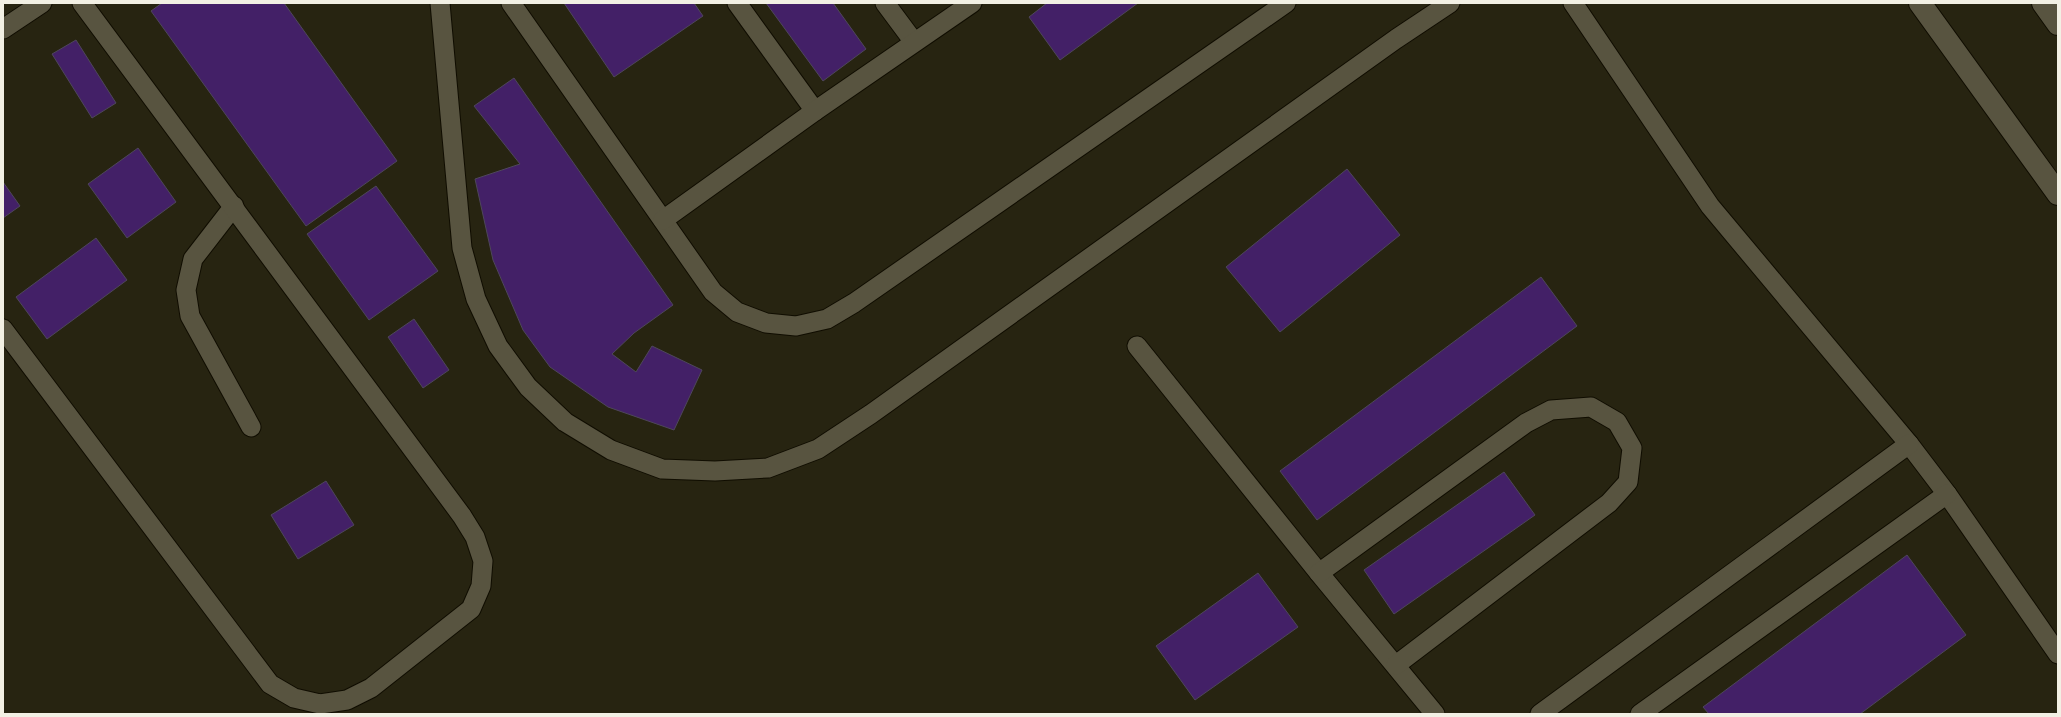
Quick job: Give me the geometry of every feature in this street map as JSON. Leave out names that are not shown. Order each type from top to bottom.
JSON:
[{"type":"street","points":[[1920,3],[2058,194]]},
{"type":"street","points":[[2043,3],[2058,24]]},
{"type":"lane","points":[[3,29],[42,3]]},
{"type":"lane","points":[[3,329],[270,684],[294,698],[320,704],[347,700],[371,688],[470,608],[481,586],[483,561],[475,537],[462,516],[234,206],[82,3]]},
{"type":"lane","points":[[440,3],[462,248],[476,299],[498,346],[528,387],[560,417],[610,450],[662,470],[715,471],[768,468],[818,449],[870,414],[1390,44],[1450,3]]},
{"type":"lane","points":[[511,3],[713,292],[737,312],[766,323],[796,326],[827,319],[860,299],[1286,3]]},
{"type":"lane","points":[[737,3],[815,111]]},
{"type":"lane","points":[[885,3],[914,42]]},
{"type":"lane","points":[[664,220],[815,111],[972,3]]},
{"type":"lane","points":[[1573,3],[1710,206],[1909,444],[1947,494],[2058,654]]},
{"type":"lane","points":[[234,206],[193,259],[186,290],[190,316],[251,427]]},
{"type":"lane","points":[[1137,346],[1319,573],[1435,714]]},
{"type":"lane","points":[[1319,573],[1526,423],[1551,410],[1591,407],[1617,422],[1632,448],[1628,482],[1614,498],[1396,666]]},
{"type":"lane","points":[[1540,714],[1909,444]]},
{"type":"lane","points":[[1640,714],[1947,494]]},
{"type":"building","points":[[162,3],[284,3],[397,161],[306,226],[151,11]]},
{"type":"building","points":[[564,3],[694,3],[703,16],[614,77]]},
{"type":"building","points":[[766,3],[833,3],[866,49],[823,81]]},
{"type":"building","points":[[1047,3],[1138,3],[1060,60],[1029,17]]},
{"type":"building","points":[[76,40],[116,103],[92,118],[52,54]]},
{"type":"building","points":[[514,78],[673,305],[634,333],[612,354],[636,372],[652,346],[702,370],[674,430],[608,407],[550,367],[523,330],[493,260],[475,179],[520,164],[474,106]]},
{"type":"building","points":[[138,148],[176,202],[127,238],[88,184]]},
{"type":"building","points":[[1347,169],[1400,235],[1280,332],[1226,267]]},
{"type":"building","points":[[3,182],[20,206],[3,218]]},
{"type":"building","points":[[376,186],[438,271],[369,320],[307,234]]},
{"type":"building","points":[[96,238],[127,280],[47,339],[16,297]]},
{"type":"building","points":[[1541,277],[1577,326],[1317,520],[1280,471]]},
{"type":"building","points":[[414,319],[449,370],[423,388],[388,337]]},
{"type":"building","points":[[1504,472],[1535,515],[1394,614],[1364,570]]},
{"type":"building","points":[[326,481],[354,525],[298,559],[271,515]]},
{"type":"building","points":[[1907,555],[1966,635],[1860,714],[1709,714],[1703,707]]},
{"type":"building","points":[[1258,573],[1298,627],[1195,700],[1156,646]]}]
